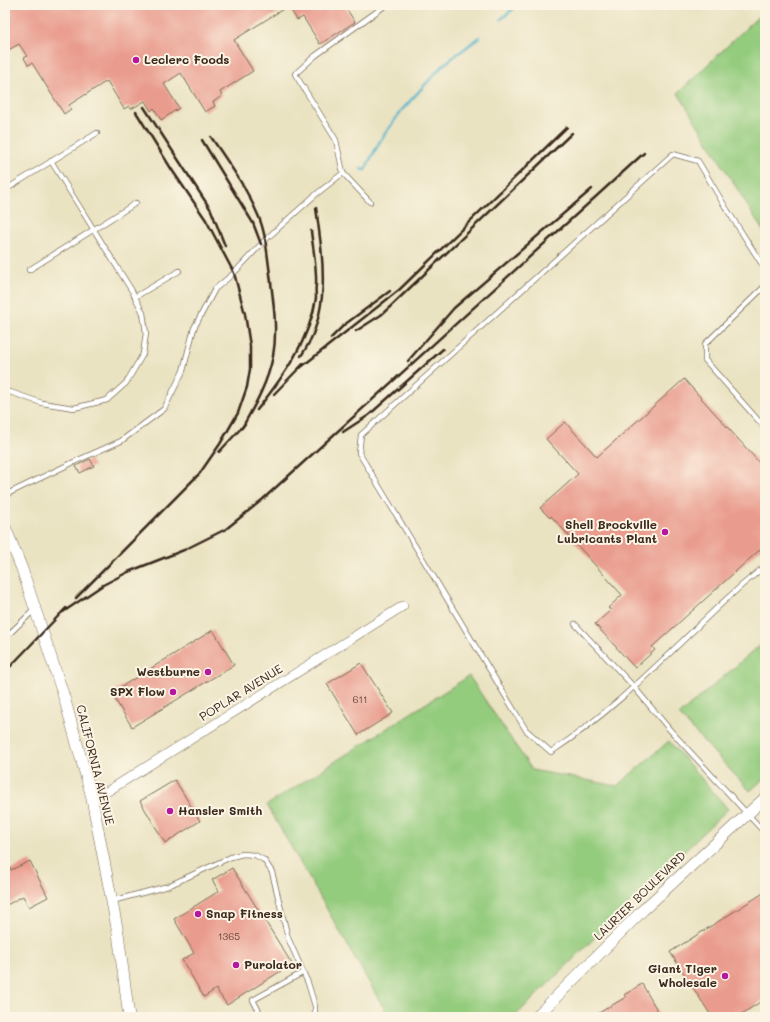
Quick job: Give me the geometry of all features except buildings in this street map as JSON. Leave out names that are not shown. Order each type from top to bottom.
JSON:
[{"type":"street","name":"CALIFORNIA AVENUE","points":[[5,527],[22,569],[64,697],[92,801],[118,933],[129,1017]]},
{"type":"street","name":"POPLAR AVENUE","points":[[92,801],[403,606]]},
{"type":"street","name":"LAURIER BOULEVARD","points":[[536,1017],[643,910],[765,798]]},
{"type":"lane","points":[[370,202],[343,173],[336,140],[296,74],[315,56],[386,5]]},
{"type":"lane","points":[[5,190],[97,133]]},
{"type":"lane","points":[[765,269],[698,161],[674,154],[362,435],[359,454],[526,730],[550,752],[574,737],[634,687],[723,602],[765,566]]},
{"type":"lane","points":[[5,393],[10,392],[42,403],[74,408],[106,400],[126,383],[143,354],[146,333],[143,314],[94,229],[51,161]]},
{"type":"lane","points":[[5,495],[121,441],[164,409],[183,371],[194,328],[215,289],[234,273],[261,245],[314,196],[343,173]]},
{"type":"lane","points":[[29,270],[136,203]]},
{"type":"lane","points":[[135,298],[179,271]]},
{"type":"lane","points":[[765,286],[705,344],[705,360],[765,428]]},
{"type":"lane","points":[[5,638],[35,609]]},
{"type":"lane","points":[[575,624],[634,687],[670,730],[765,833]]},
{"type":"lane","points":[[112,901],[168,886],[231,857],[243,854],[255,855],[264,860],[272,872],[288,938],[302,973],[308,983],[315,1006],[315,1017]]},
{"type":"lane","points":[[262,1017],[253,1000],[302,973]]},
{"type":"green space","points":[[765,10],[765,234],[678,93]]},
{"type":"green space","points":[[765,641],[765,778],[750,791],[679,715]]},
{"type":"green space","points":[[469,676],[532,770],[617,786],[669,741],[728,809],[647,886],[514,1017],[389,1017],[267,805]]},
{"type":"waterway","points":[[501,19],[518,5]]},
{"type":"waterway","points":[[361,169],[365,170],[380,141],[401,111],[443,65],[480,37]]},
{"type":"railway","points":[[144,107],[211,210],[225,246]]},
{"type":"railway","points":[[76,598],[200,473],[220,444],[238,413],[247,387],[250,369],[250,346],[245,314],[234,273],[206,220],[172,170],[136,112]]},
{"type":"railway","points":[[300,368],[399,290],[567,127]]},
{"type":"railway","points":[[356,331],[381,315],[391,306],[572,133]]},
{"type":"railway","points":[[211,137],[242,185],[261,222],[266,244],[274,305],[275,336],[271,366],[252,411],[242,428]]},
{"type":"railway","points":[[202,140],[253,223],[261,244]]},
{"type":"railway","points":[[63,612],[103,585],[128,572],[184,550],[226,529],[262,500],[644,153]]},
{"type":"railway","points":[[408,361],[454,308],[592,189]]},
{"type":"railway","points":[[301,356],[311,339],[317,321],[323,284],[323,265],[316,208]]},
{"type":"railway","points":[[257,410],[286,371],[302,343],[313,314],[316,298],[316,278],[311,231]]},
{"type":"railway","points":[[331,338],[344,325],[390,291]]},
{"type":"railway","points":[[343,432],[369,415],[443,349]]},
{"type":"railway","points":[[274,394],[303,364]]},
{"type":"railway","points":[[219,452],[245,424]]},
{"type":"railway","points":[[5,672],[66,608]]},
{"type":"place","name":"Leclerc Foods","points":[[136,60]]},
{"type":"place","name":"Shell Brockville Lubricants Plant","points":[[665,532]]},
{"type":"place","name":"Westburne","points":[[208,672]]},
{"type":"place","name":"SPX Flow","points":[[173,692]]},
{"type":"place","name":"Hansler Smith","points":[[170,811]]},
{"type":"place","name":"Snap Fitness","points":[[198,914]]},
{"type":"place","name":"Purolator","points":[[236,965]]},
{"type":"place","name":"Giant Tiger Wholesale","points":[[725,976]]}]
